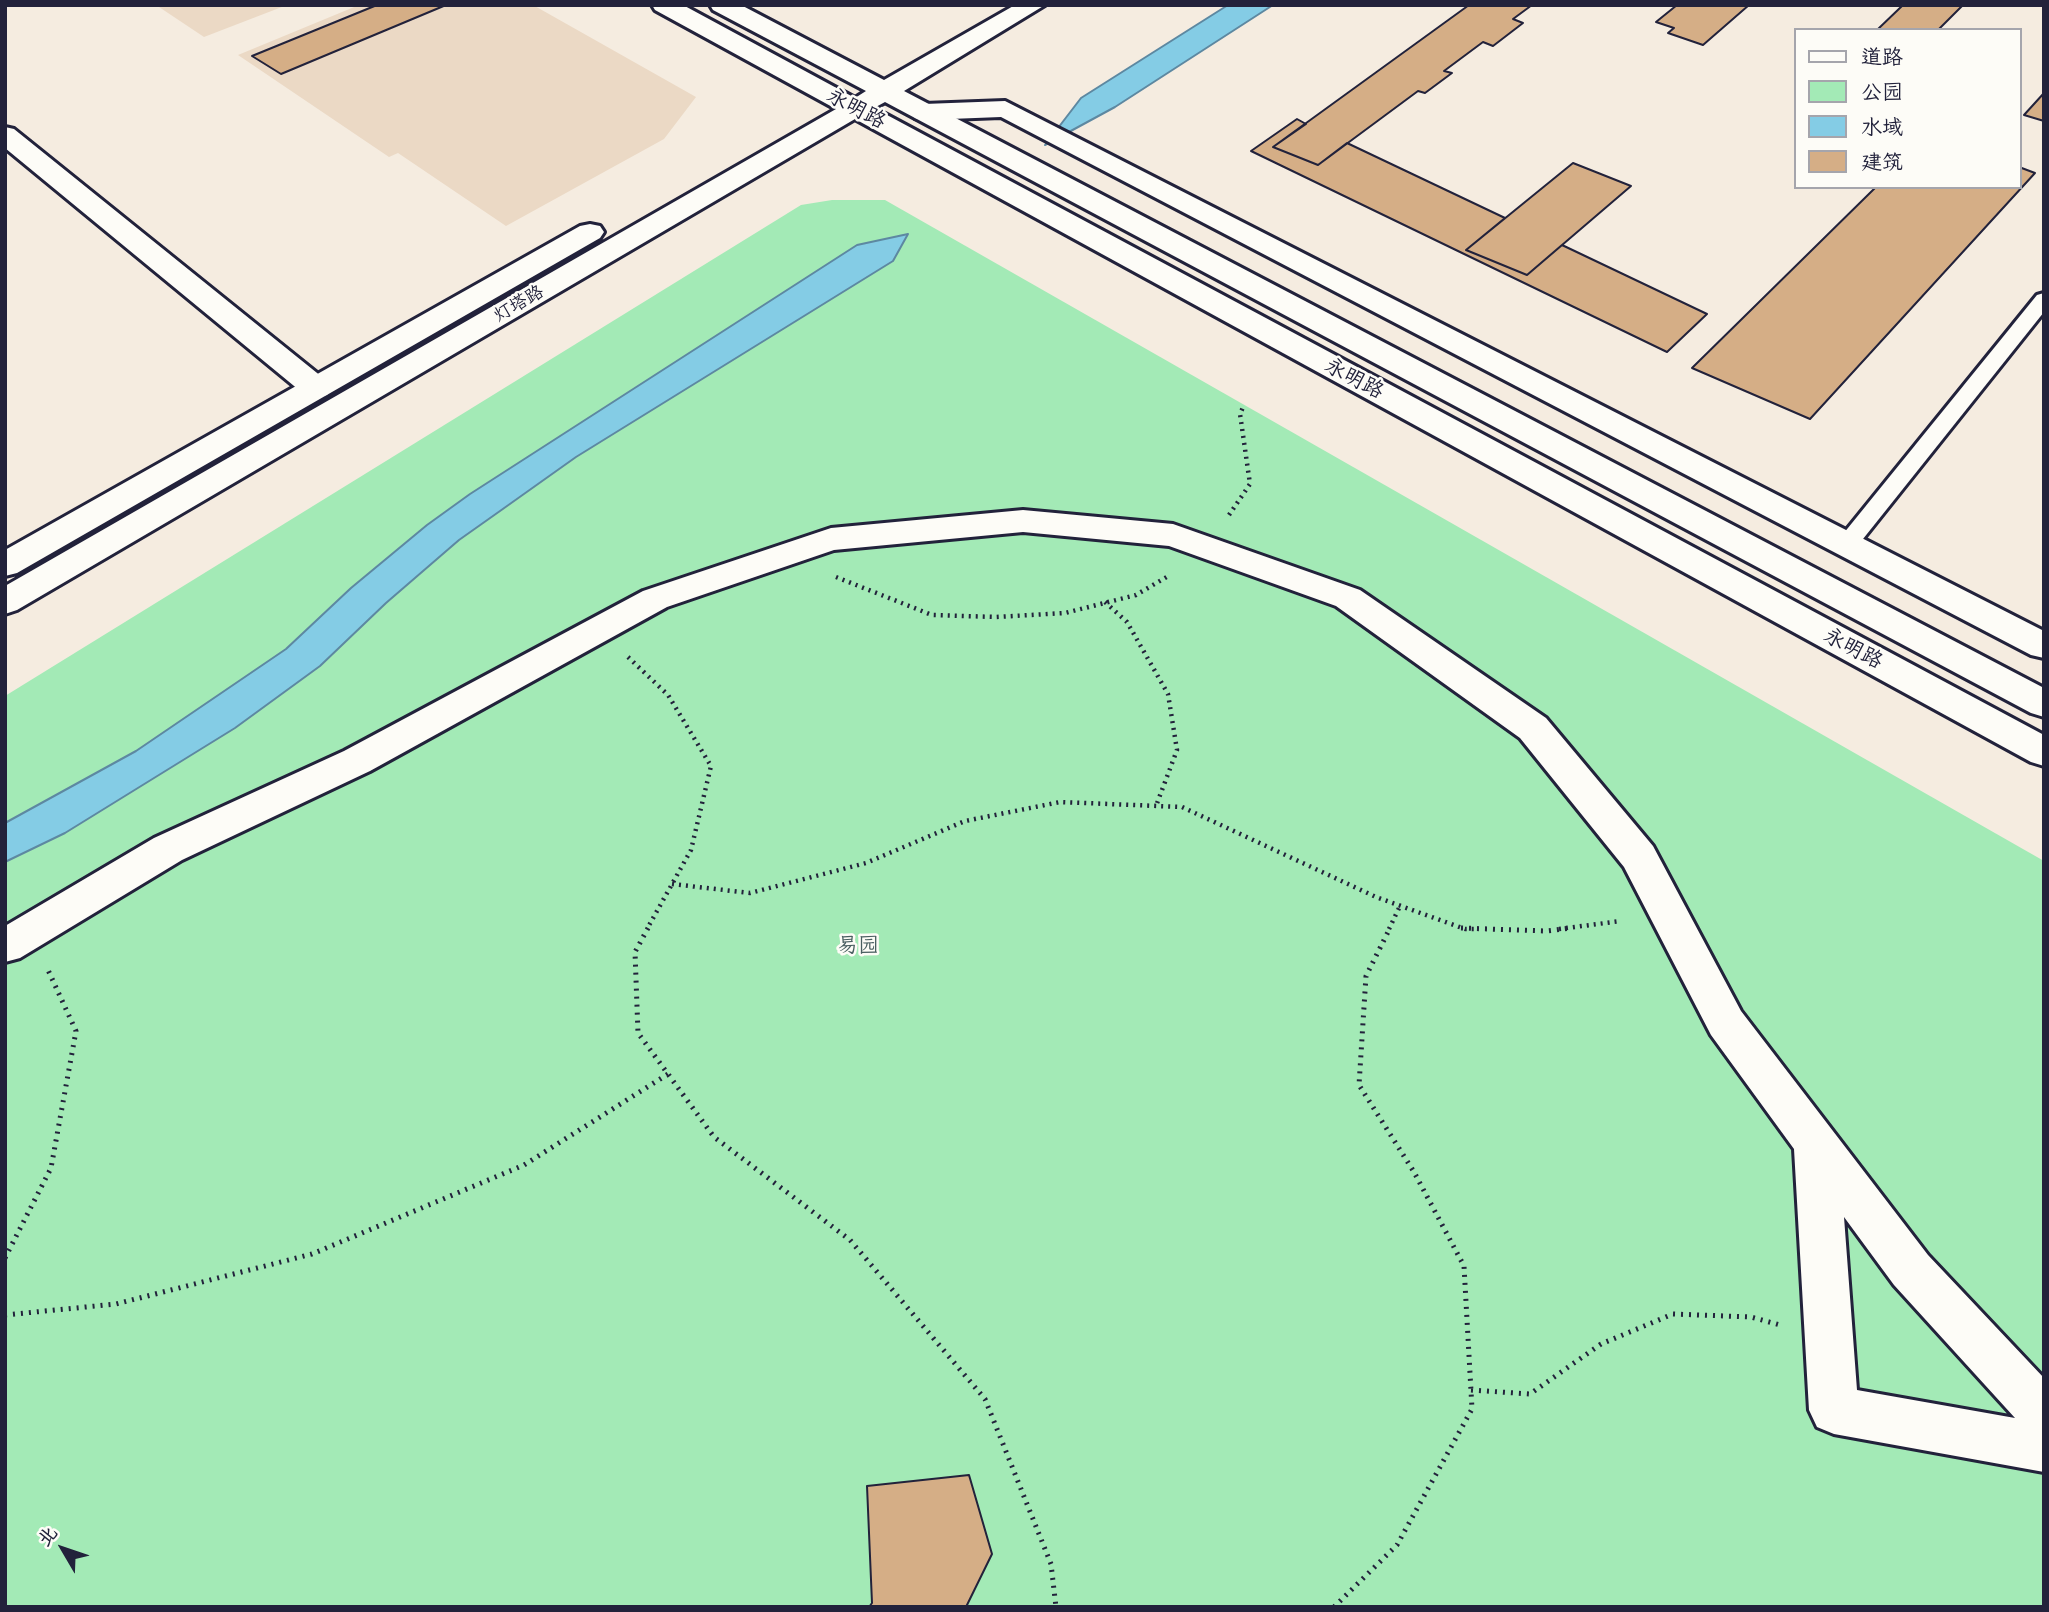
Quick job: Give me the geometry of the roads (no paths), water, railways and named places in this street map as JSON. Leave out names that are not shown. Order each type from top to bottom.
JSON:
[{"type":"street","name":"永明路","points":[[664,5],[2044,752]]},
{"type":"street","name":"永明路","points":[[722,5],[2044,704]]},
{"type":"street","name":"灯塔路","points":[[872,85],[988,5]]},
{"type":"street","name":"灯塔路","points":[[5,602],[872,85],[1033,5]]},
{"type":"street","name":"灯塔路","points":[[5,565],[316,388],[843,102]]},
{"type":"street","points":[[924,112],[1005,109],[2044,646]]},
{"type":"street","points":[[5,135],[316,388]]},
{"type":"street","points":[[13,941],[168,849],[357,761],[654,599],[831,539],[1023,521],[1173,535],[1348,598],[1534,728],[1639,857],[1726,1023],[1911,1270],[2044,1414]]},
{"type":"street","points":[[1816,1141],[1834,1410],[2044,1448]]},
{"type":"lane","points":[[1847,544],[2044,299]]},
{"type":"water","points":[[1228,5],[1273,5],[1115,107],[1045,145],[1081,98]]},
{"type":"water","points":[[908,234],[893,261],[576,457],[459,540],[386,603],[320,666],[235,728],[65,833],[5,862],[5,823],[136,751],[286,649],[351,588],[427,525],[470,494],[857,245]]},
{"type":"park label","name":"易园","points":[[858,946]]}]
